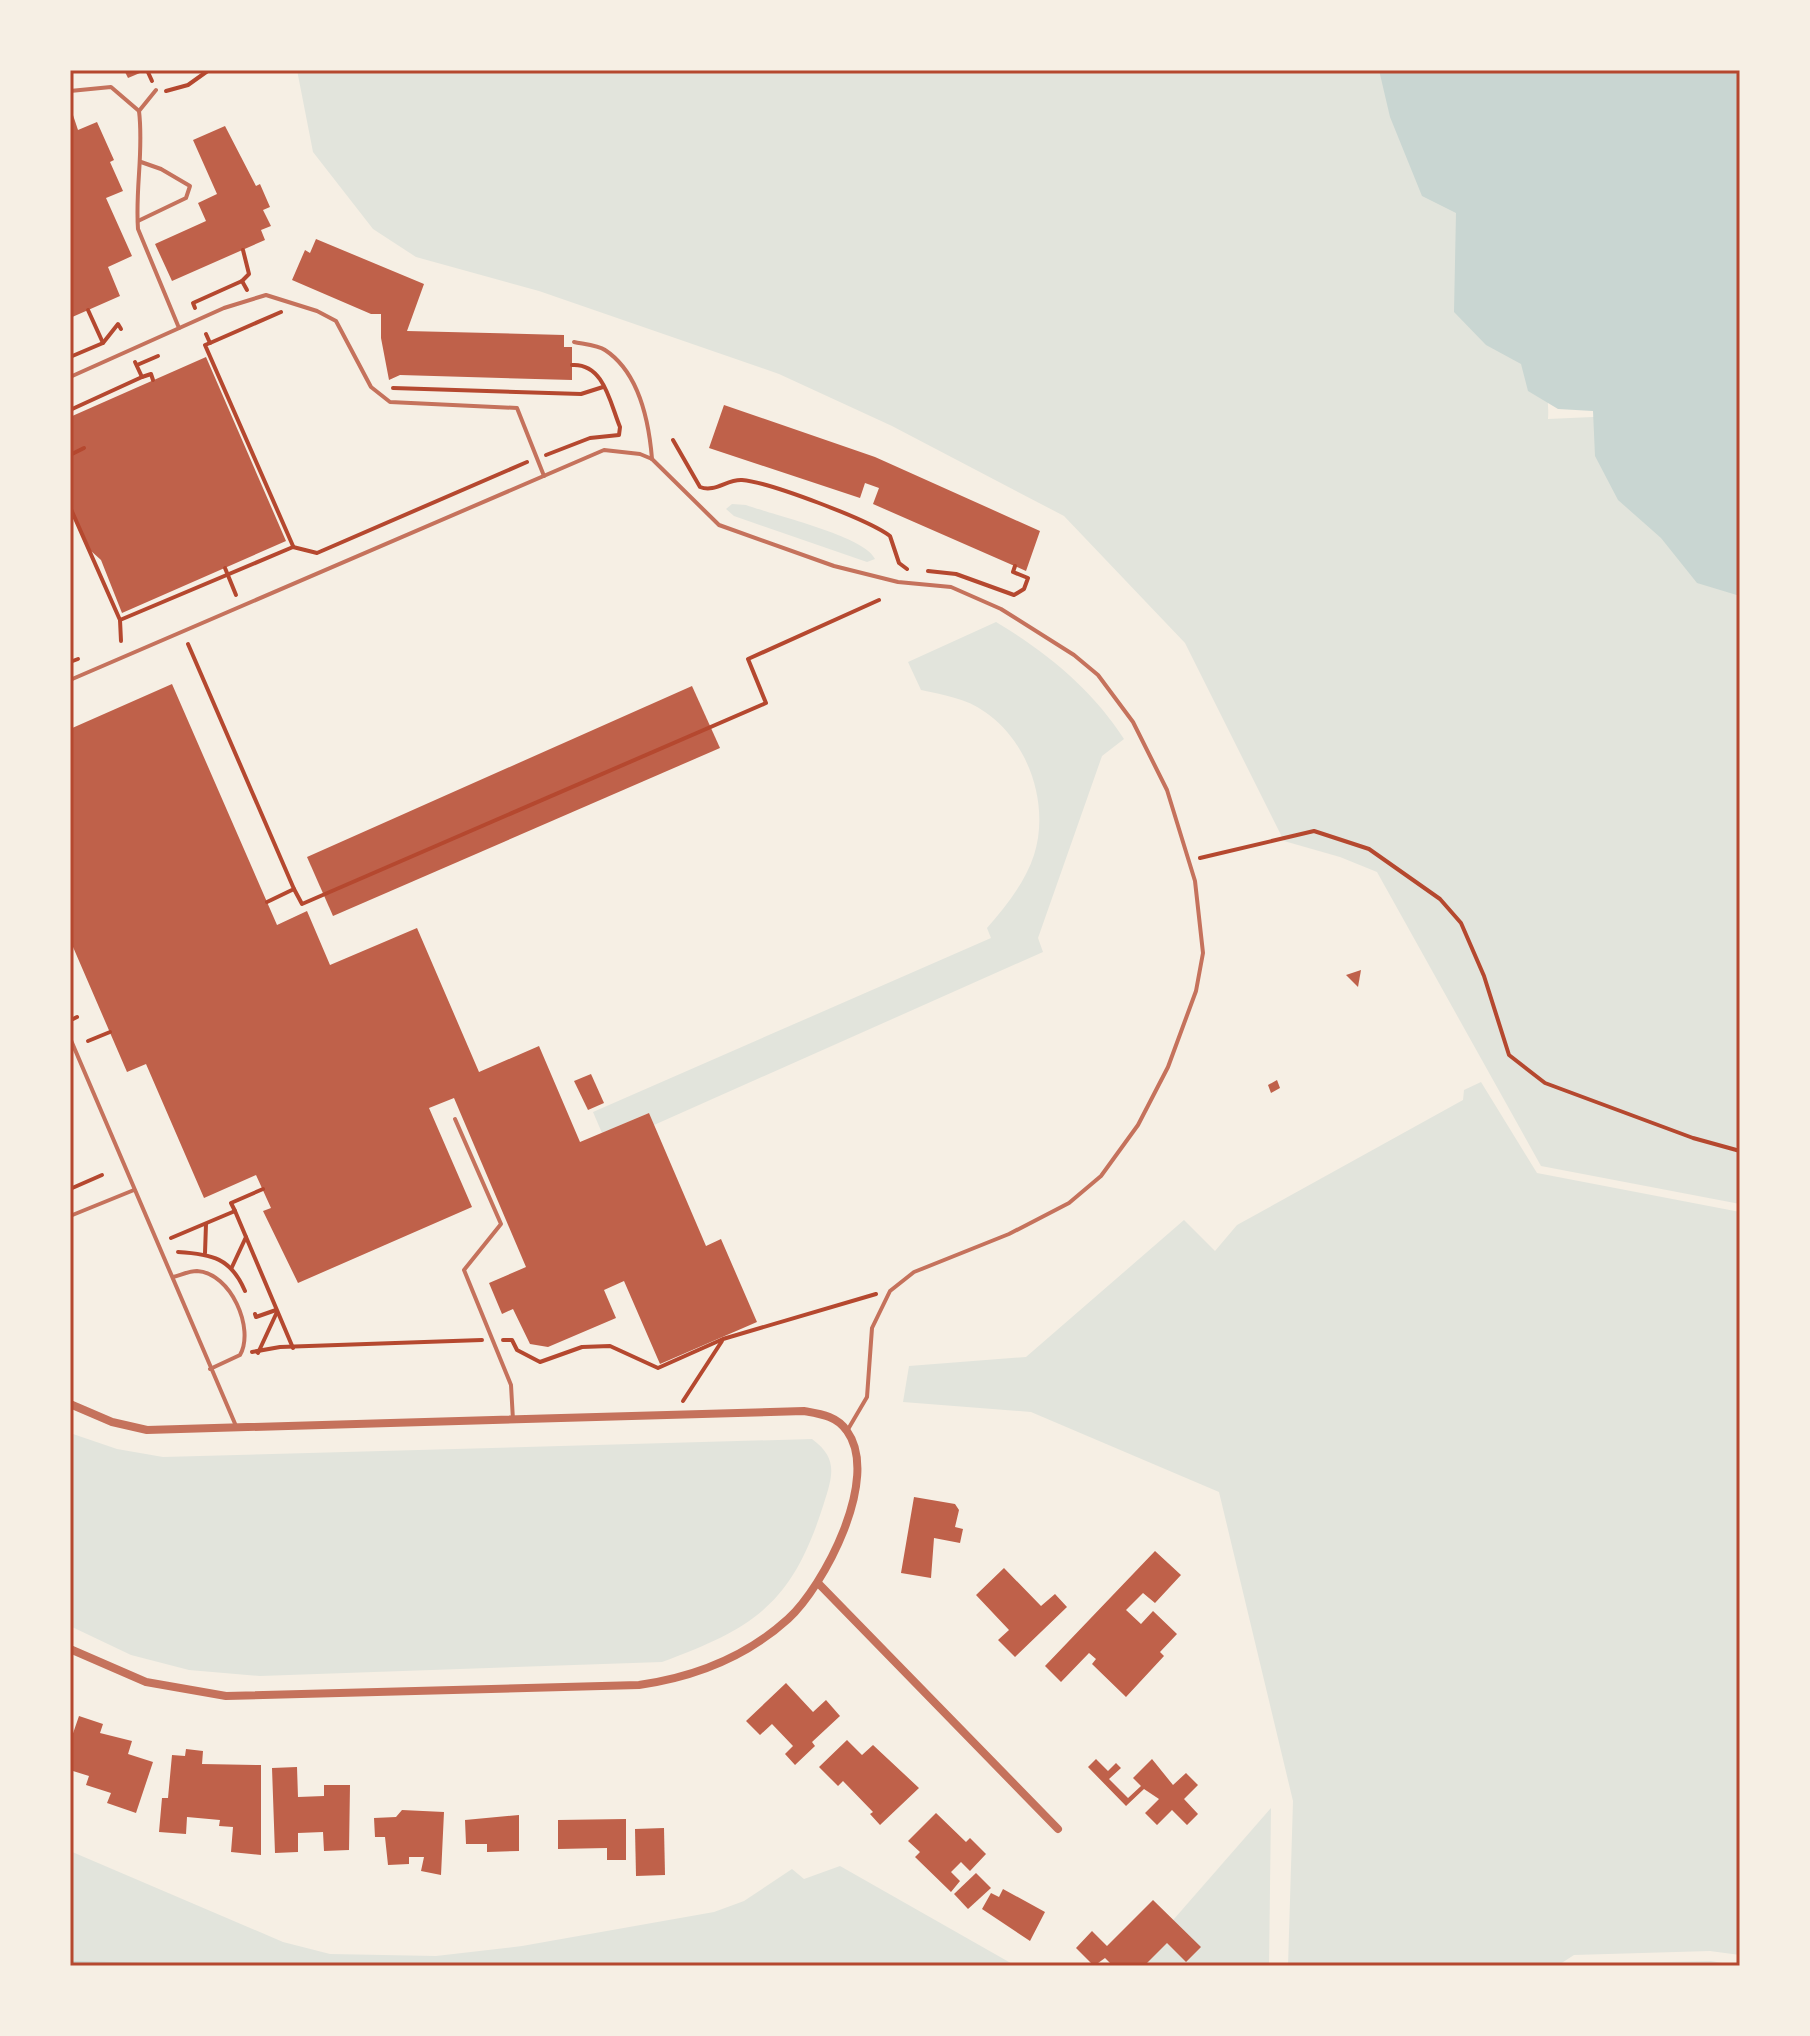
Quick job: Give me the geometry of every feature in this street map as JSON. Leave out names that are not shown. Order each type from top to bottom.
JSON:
[{"type":"street","points":[[70,1404],[112,1422],[147,1430],[514,1422],[804,1411],[829,1416],[847,1431],[856,1452],[858,1474],[852,1506],[819,1584],[789,1619],[755,1645],[711,1669],[639,1685],[226,1696],[146,1682],[70,1649]]},
{"type":"street","points":[[819,1584],[1058,1829]]},
{"type":"lane","points":[[70,91],[111,87],[139,111],[143,148],[136,191],[138,221],[179,328]]},
{"type":"lane","points":[[139,111],[156,90]]},
{"type":"lane","points":[[138,221],[186,198],[190,186],[161,169],[141,162]]},
{"type":"lane","points":[[70,377],[251,297],[266,295],[336,321],[371,387],[390,402],[517,408],[544,476]]},
{"type":"lane","points":[[574,342],[605,349],[632,381],[649,421],[652,459]]},
{"type":"lane","points":[[70,680],[604,450],[640,454],[652,459],[719,525],[859,573],[951,587],[1001,609],[1074,655],[1098,675],[1133,722],[1167,790],[1190,861],[1203,953],[1196,991],[1156,1094],[1118,1155],[1077,1197],[1009,1234],[914,1272],[890,1291],[872,1328],[867,1397],[847,1431]]},
{"type":"lane","points":[[70,1038],[237,1428]]},
{"type":"lane","points":[[455,1119],[501,1224],[464,1270],[511,1385],[514,1422]]},
{"type":"lane","points":[[70,1216],[134,1190]]},
{"type":"lane","points":[[172,1278],[197,1271],[221,1282],[244,1322],[246,1341],[243,1350],[232,1360],[210,1369]]},
{"type":"path","points":[[156,90],[172,92],[209,70]]},
{"type":"path","points":[[195,308],[193,303],[242,281],[249,274],[243,250]]},
{"type":"path","points":[[242,281],[251,297]]},
{"type":"path","points":[[293,547],[205,345],[299,305]]},
{"type":"path","points":[[88,310],[103,343]]},
{"type":"path","points":[[70,357],[103,343],[118,324],[121,329]]},
{"type":"path","points":[[206,334],[210,343]]},
{"type":"path","points":[[142,377],[137,365],[158,356]]},
{"type":"path","points":[[120,620],[293,547],[317,553],[537,458],[590,438],[619,435],[620,427],[592,368],[572,365]]},
{"type":"path","points":[[70,410],[142,377],[151,374],[153,380]]},
{"type":"path","points":[[371,387],[581,394],[603,387]]},
{"type":"path","points":[[673,440],[700,487],[712,489],[741,480],[852,516],[890,536],[899,563],[911,570]]},
{"type":"path","points":[[70,455],[84,448]]},
{"type":"path","points":[[70,507],[120,620],[121,641]]},
{"type":"path","points":[[926,571],[956,574],[1014,595],[1024,589],[1028,578],[1013,572],[1015,566]]},
{"type":"path","points":[[225,568],[236,595]]},
{"type":"path","points":[[191,647],[302,904],[766,703],[748,659],[879,600]]},
{"type":"path","points":[[70,662],[78,659]]},
{"type":"path","points":[[1190,861],[1314,831],[1369,849],[1440,899],[1461,923],[1484,976],[1509,1055],[1545,1083],[1693,1138],[1740,1151]]},
{"type":"path","points":[[267,902],[294,889]]},
{"type":"path","points":[[88,1041],[110,1032]]},
{"type":"path","points":[[70,1189],[102,1175]]},
{"type":"path","points":[[263,1189],[231,1203],[293,1348]]},
{"type":"path","points":[[171,1238],[235,1211]]},
{"type":"path","points":[[205,1254],[206,1224]]},
{"type":"path","points":[[232,1267],[246,1237]]},
{"type":"path","points":[[243,1350],[258,1353],[293,1348],[512,1340],[517,1350],[540,1362],[582,1347],[610,1346],[658,1368],[723,1339],[890,1291]]},
{"type":"path","points":[[258,1353],[277,1312]]},
{"type":"path","points":[[674,1416],[723,1339]]},
{"type":"shaded area","points":[[297,70],[1403,70],[1471,207],[1530,338],[1546,386],[1548,419],[1615,416],[1740,579],[1740,1204],[1541,1166],[1377,872],[1340,857],[1284,841],[1185,643],[1064,516],[892,426],[779,374],[539,291],[416,257],[373,229],[313,152]]},
{"type":"shaded area","points":[[1379,70],[1740,70],[1740,596],[1697,583],[1661,538],[1618,500],[1595,456],[1593,411],[1558,409],[1528,391],[1521,364],[1486,345],[1454,312],[1456,213],[1422,196],[1390,117]]},
{"type":"shaded area","points":[[732,504],[746,505],[837,534],[868,550],[875,559],[867,562],[734,516],[726,509]]},
{"type":"shaded area","points":[[996,622],[1067,673],[1098,704],[1124,739],[1102,756],[1038,938],[1043,952],[654,1125],[649,1113],[602,1133],[593,1112],[991,938],[987,928],[1020,885],[1034,855],[1039,816],[1032,776],[1024,757],[1000,725],[970,703],[921,690],[908,662]]},
{"type":"shaded area","points":[[1481,1082],[1537,1173],[1740,1212],[1740,1955],[1710,1951],[1574,1955],[1557,1966],[1288,1966],[1293,1801],[1219,1492],[1031,1412],[903,1402],[909,1366],[1026,1357],[1184,1220],[1215,1251],[1237,1225],[1463,1100],[1464,1090]]},
{"type":"shaded area","points":[[70,1433],[117,1449],[163,1457],[812,1439],[830,1460],[831,1475],[812,1537],[784,1588],[747,1622],[723,1636],[662,1662],[260,1676],[189,1670],[131,1655],[70,1626]]},
{"type":"shaded area","points":[[1271,1808],[1269,1966],[1133,1966]]},
{"type":"shaded area","points":[[70,1851],[283,1942],[330,1954],[436,1956],[522,1946],[714,1912],[744,1901],[792,1869],[804,1879],[840,1866],[1016,1966],[70,1966]]},
{"type":"shaded area","points":[[1711,1961],[1740,1966],[1574,1966],[1576,1964]]},
{"type":"building","points":[[124,70],[147,70],[128,78]]},
{"type":"building","points":[[70,106],[78,130],[97,122],[114,160],[110,162],[123,191],[106,198],[132,256],[108,267],[120,296],[70,318]]},
{"type":"building","points":[[225,126],[256,186],[260,184],[270,207],[263,210],[271,226],[261,230],[265,240],[172,281],[155,244],[206,221],[198,203],[217,194],[193,140]]},
{"type":"building","points":[[316,239],[424,284],[407,331],[564,335],[564,347],[572,347],[572,380],[400,375],[389,380],[381,338],[381,314],[371,314],[292,280],[305,250],[310,253]]},
{"type":"building","points":[[206,357],[286,541],[122,613],[101,560],[90,550],[70,506],[70,417]]},
{"type":"building","points":[[724,405],[875,457],[1040,531],[1026,571],[873,504],[879,488],[865,483],[860,498],[709,448]]},
{"type":"building","points":[[172,684],[277,925],[307,911],[330,965],[417,928],[479,1072],[539,1046],[580,1142],[649,1113],[706,1246],[721,1239],[757,1322],[660,1364],[624,1281],[604,1290],[616,1318],[548,1347],[530,1344],[513,1309],[502,1314],[489,1283],[526,1267],[454,1098],[429,1108],[472,1207],[298,1283],[263,1211],[271,1208],[256,1175],[204,1198],[146,1064],[127,1072],[70,940],[70,729]]},
{"type":"building","points":[[692,686],[720,748],[333,916],[307,857]]},
{"type":"building","points":[[1361,970],[1358,987],[1346,975]]},
{"type":"building","points":[[591,1074],[604,1103],[588,1110],[574,1081]]},
{"type":"building","points":[[1277,1080],[1280,1088],[1271,1093],[1268,1085]]},
{"type":"building","points":[[914,1497],[955,1504],[959,1510],[955,1527],[963,1529],[960,1543],[934,1538],[931,1578],[901,1573]]},
{"type":"building","points":[[1155,1551],[1181,1575],[1155,1603],[1143,1593],[1126,1610],[1141,1624],[1153,1611],[1177,1634],[1160,1652],[1164,1656],[1126,1697],[1092,1664],[1096,1659],[1089,1653],[1061,1682],[1045,1666]]},
{"type":"building","points":[[1004,1568],[1041,1606],[1055,1594],[1067,1607],[1015,1657],[998,1640],[1009,1630],[976,1595]]},
{"type":"building","points":[[786,1683],[813,1712],[826,1700],[840,1716],[812,1742],[815,1746],[795,1765],[785,1754],[793,1746],[772,1724],[760,1735],[746,1721]]},
{"type":"building","points":[[79,1716],[103,1724],[100,1733],[132,1741],[128,1754],[153,1762],[136,1813],[107,1803],[111,1793],[86,1785],[89,1776],[73,1771],[70,1742]]},
{"type":"building","points":[[847,1740],[862,1755],[873,1745],[919,1788],[880,1825],[870,1814],[873,1812],[843,1781],[838,1786],[819,1767]]},
{"type":"building","points":[[186,1749],[203,1751],[202,1764],[261,1765],[261,1855],[231,1852],[233,1827],[219,1826],[220,1820],[187,1817],[186,1834],[159,1832],[162,1798],[168,1798],[172,1755],[185,1756]]},
{"type":"building","points":[[1096,1759],[1108,1771],[1116,1763],[1121,1768],[1109,1779],[1128,1798],[1141,1786],[1133,1778],[1152,1759],[1173,1785],[1186,1773],[1198,1785],[1184,1799],[1198,1814],[1187,1825],[1172,1810],[1157,1825],[1145,1813],[1159,1799],[1144,1789],[1126,1806],[1088,1767]]},
{"type":"building","points":[[297,1767],[298,1797],[324,1796],[324,1785],[350,1785],[349,1850],[324,1851],[323,1832],[298,1833],[298,1852],[275,1853],[272,1768]]},
{"type":"building","points":[[402,1810],[444,1812],[441,1875],[421,1871],[424,1857],[409,1857],[409,1864],[388,1865],[385,1837],[375,1837],[374,1818],[396,1817]]},
{"type":"building","points":[[936,1813],[966,1842],[970,1838],[986,1854],[970,1871],[961,1862],[951,1872],[960,1881],[951,1892],[915,1857],[920,1852],[908,1841]]},
{"type":"building","points":[[519,1815],[519,1851],[487,1852],[487,1844],[466,1844],[465,1820]]},
{"type":"building","points":[[626,1819],[626,1860],[607,1860],[607,1848],[558,1849],[558,1820]]},
{"type":"building","points":[[664,1828],[665,1875],[636,1876],[635,1829]]},
{"type":"building","points":[[976,1873],[991,1888],[968,1909],[954,1894]]},
{"type":"building","points":[[1003,1889],[1045,1912],[1030,1941],[982,1909],[991,1893],[999,1897]]},
{"type":"building","points":[[1153,1900],[1201,1947],[1186,1962],[1167,1943],[1144,1966],[1113,1966],[1105,1958],[1094,1966],[1076,1948],[1092,1931],[1107,1946]]},
{"type":"waterway","points":[[70,1964],[152,1966]]}]
